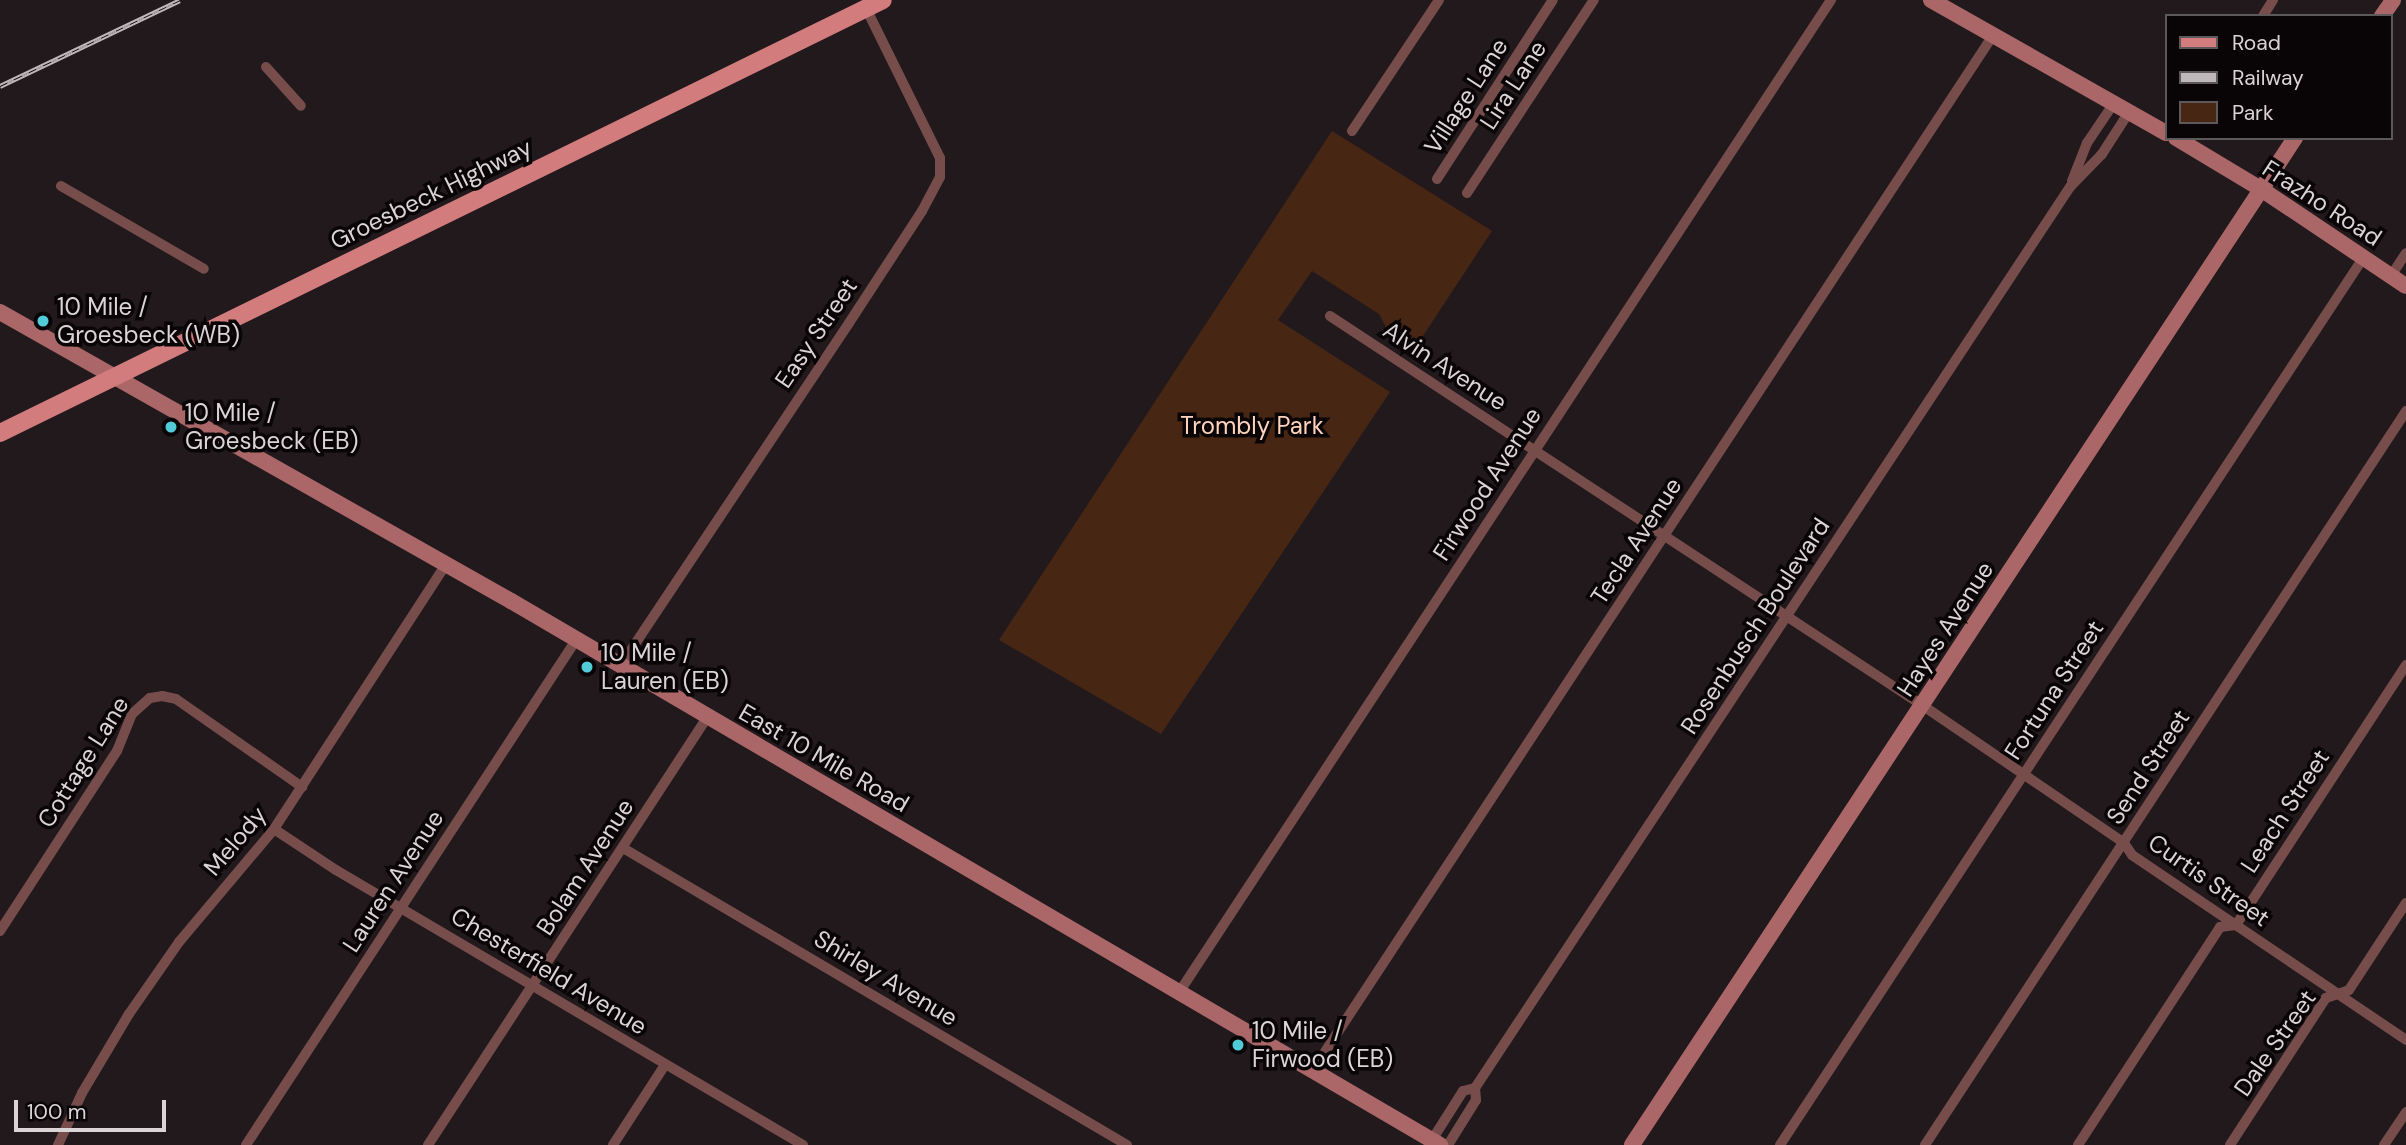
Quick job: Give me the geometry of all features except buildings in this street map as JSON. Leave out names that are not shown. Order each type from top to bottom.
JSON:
[{"type":"main road","name":"Groesbeck Highway","points":[[0,433],[117,378],[883,0]]},
{"type":"street","points":[[1352,131],[1439,0]]},
{"type":"street","name":"Village Lane","points":[[1437,179],[1553,0]]},
{"type":"street","name":"Lira Lane","points":[[1467,193],[1594,0]]},
{"type":"street","name":"Firwood Avenue","points":[[1180,991],[1831,0]]},
{"type":"street","points":[[1931,0],[2164,132]]},
{"type":"street","name":"Easy Street","points":[[621,666],[862,303],[922,211],[940,177],[940,158],[866,8]]},
{"type":"street","name":"Tecla Avenue","points":[[1313,1070],[1993,35]]},
{"type":"street","points":[[266,67],[301,106]]},
{"type":"street","name":"Rosenbusch Boulevard","points":[[2070,187],[2087,144],[2114,103]]},
{"type":"street","name":"Rosenbusch Boulevard","points":[[1448,1145],[1476,1100],[1475,1088],[2070,187],[2102,154],[2129,112]]},
{"type":"street","name":"Frazho Road","points":[[2182,140],[2261,189],[2406,286]]},
{"type":"street","name":"Hayes Avenue","points":[[1632,1145],[2294,140]]},
{"type":"street","points":[[61,186],[204,270]]},
{"type":"street","points":[[2391,276],[2406,253]]},
{"type":"street","name":"Fortuna Street","points":[[1780,1145],[2363,258]]},
{"type":"street","name":"East 10 Mile Road","points":[[0,312],[446,564],[1436,1142]]},
{"type":"street","name":"Alvin Avenue","points":[[1331,316],[1922,705]]},
{"type":"street","name":"Send Street","points":[[1924,1145],[2406,411]]},
{"type":"street","name":"Melody","points":[[58,1145],[109,1046],[160,968],[210,903],[274,830],[446,564]]},
{"type":"street","name":"Lauren Avenue","points":[[246,1145],[576,640]]},
{"type":"street","name":"Leach Street","points":[[2078,1145],[2220,927],[2236,925],[2406,665]]},
{"type":"street","name":"Cottage Lane","points":[[0,931],[117,751],[132,714],[150,698],[162,695],[176,699],[303,787]]},
{"type":"street","name":"Curtis Street","points":[[1922,705],[2124,843],[2132,855],[2406,1040]]},
{"type":"street","name":"Bolam Avenue","points":[[428,1145],[708,716]]},
{"type":"street","name":"Chesterfield Avenue","points":[[274,830],[801,1144]]},
{"type":"street","name":"Shirley Avenue","points":[[623,848],[1127,1145]]},
{"type":"street","name":"Dale Street","points":[[2230,1145],[2326,998],[2349,990],[2406,903]]},
{"type":"street","points":[[613,1145],[665,1065]]},
{"type":"street","name":"Rosenbusch Boulevard","points":[[1436,1142],[1463,1091],[1475,1088]]},
{"type":"street","points":[[2384,1145],[2406,1112]]},
{"type":"green space","name":"Trombly Park","points":[[1332,131],[1492,231],[1413,351],[1391,337],[1379,314],[1312,271],[1278,320],[1390,392],[1161,734],[999,640]]},
{"type":"railway","points":[[0,86],[180,0]]},
{"type":"place","name":"10 Mile / Groesbeck (WB)","points":[[43,321]]},
{"type":"place","name":"10 Mile / Groesbeck (EB)","points":[[171,427]]},
{"type":"place","name":"10 Mile / Lauren (EB)","points":[[587,667]]},
{"type":"place","name":"10 Mile / Firwood (EB)","points":[[1238,1045]]}]
